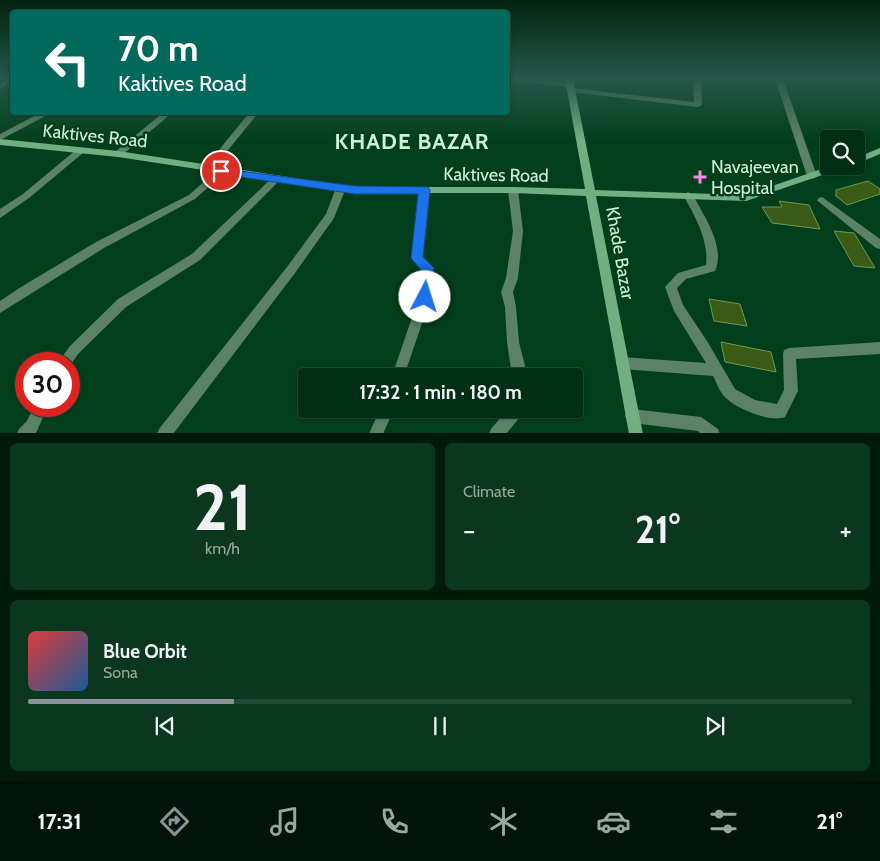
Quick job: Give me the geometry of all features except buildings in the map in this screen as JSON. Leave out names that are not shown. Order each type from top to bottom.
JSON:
[{"type":"main road","name":"Khade Bazar","points":[[573,99],[636,433]]},
{"type":"main road","name":"Kaktives Road","points":[[0,142],[118,154],[355,190],[513,190],[746,198],[820,173]]},
{"type":"main road","points":[[865,157],[880,151]]},
{"type":"street","points":[[661,99],[698,105],[698,99]]},
{"type":"street","points":[[786,99],[812,176]]},
{"type":"street","points":[[0,137],[43,115]]},
{"type":"street","points":[[118,154],[165,115]]},
{"type":"street","points":[[208,169],[253,115]]},
{"type":"street","points":[[0,214],[26,196],[80,150]]},
{"type":"street","points":[[0,308],[100,245],[192,197],[221,171]]},
{"type":"street","points":[[72,352],[122,303],[196,257],[276,179]]},
{"type":"street","points":[[165,433],[330,215],[341,188]]},
{"type":"street","points":[[401,368],[425,297],[427,268],[417,258],[424,190]]},
{"type":"street","points":[[513,190],[518,231],[514,247],[512,278],[507,292],[513,321],[514,349],[520,368]]},
{"type":"street","points":[[688,195],[708,239],[713,260],[711,268],[682,276],[671,287],[678,308],[730,394],[754,407],[780,412],[791,391],[789,354],[880,348]]},
{"type":"street","points":[[822,200],[880,245]]},
{"type":"street","points":[[622,363],[717,370]]},
{"type":"street","points":[[632,416],[701,424],[712,433]]},
{"type":"street","points":[[25,433],[32,426],[36,417]]},
{"type":"street","points":[[376,433],[383,418]]},
{"type":"street","points":[[497,433],[510,418]]},
{"type":"place","name":"Navajeevan Hospital","points":[[700,177]]},
{"type":"district","name":"KHADE BAZAR","points":[[412,141]]},
{"type":"route","points":[[221,171],[355,190],[424,190],[420,214],[417,258],[427,268],[425,297]]}]
